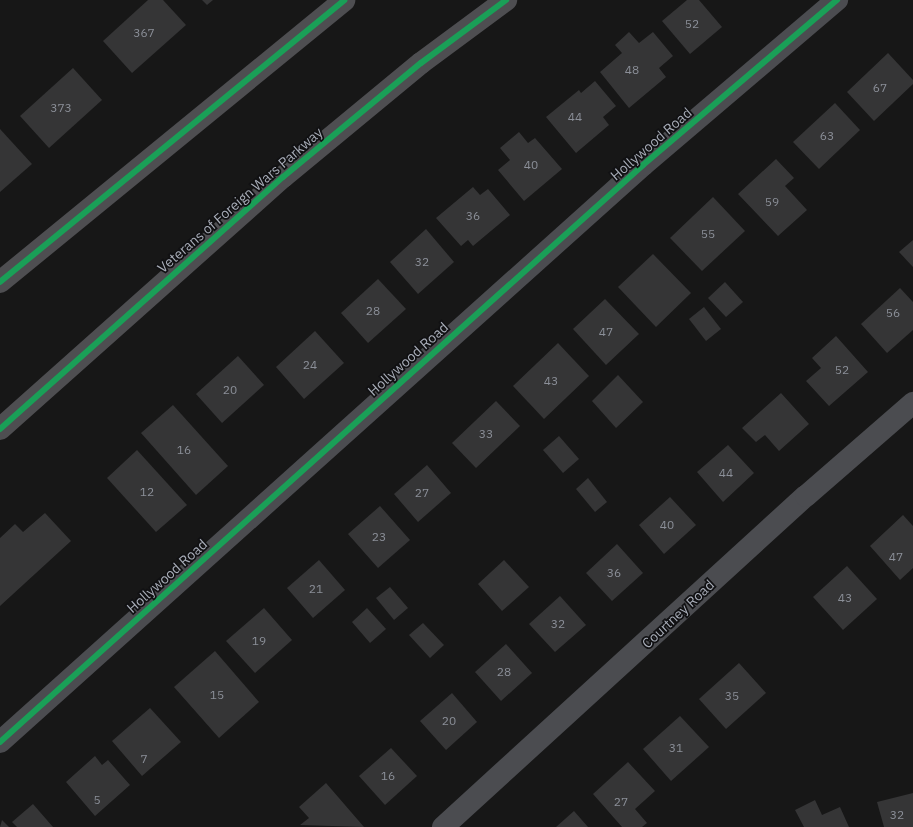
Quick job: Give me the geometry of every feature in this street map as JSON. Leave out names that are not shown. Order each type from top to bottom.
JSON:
[{"type":"highway","points":[[0,282],[344,0]]},
{"type":"highway","name":"Veterans of Foreign Wars Parkway","points":[[0,429],[283,177],[421,63],[506,0]]},
{"type":"street","name":"Hollywood Road","points":[[0,742],[474,315],[643,165],[838,0]]},
{"type":"street","name":"Courtney Road","points":[[443,827],[806,496],[913,403]]},
{"type":"building","points":[[148,0],[163,0],[186,25],[132,73],[103,41]]},
{"type":"building","points":[[202,0],[213,0],[207,5]]},
{"type":"building","points":[[687,0],[699,0],[722,27],[690,54],[662,21]]},
{"type":"building","points":[[629,32],[639,43],[653,32],[673,56],[659,68],[666,77],[629,108],[600,72],[622,53],[615,45]]},
{"type":"building","points":[[888,53],[913,80],[913,84],[874,121],[847,92]]},
{"type":"building","points":[[73,68],[102,100],[49,148],[20,116]]},
{"type":"building","points":[[595,81],[616,106],[603,117],[609,125],[576,153],[546,117],[579,90],[581,93]]},
{"type":"building","points":[[835,103],[860,130],[819,169],[793,142]]},
{"type":"building","points":[[0,129],[32,164],[0,192]]},
{"type":"building","points":[[519,132],[528,143],[535,138],[562,169],[524,201],[498,170],[510,160],[500,148]]},
{"type":"building","points":[[776,159],[794,178],[785,186],[807,210],[778,236],[738,194]]},
{"type":"building","points":[[473,187],[480,195],[488,189],[510,215],[473,246],[468,240],[461,246],[436,218]]},
{"type":"building","points":[[713,197],[745,231],[702,271],[670,238]]},
{"type":"building","points":[[426,229],[454,262],[418,294],[390,262]]},
{"type":"building","points":[[913,240],[913,267],[899,252]]},
{"type":"building","points":[[653,254],[691,293],[656,327],[618,287]]},
{"type":"building","points":[[378,279],[406,309],[368,343],[341,313]]},
{"type":"building","points":[[725,282],[743,302],[726,317],[708,298]]},
{"type":"building","points":[[900,288],[913,302],[913,330],[887,353],[861,324]]},
{"type":"building","points":[[605,299],[639,334],[606,365],[573,329]]},
{"type":"building","points":[[704,307],[721,329],[706,341],[689,319]]},
{"type":"building","points":[[315,331],[344,363],[304,399],[276,367]]},
{"type":"building","points":[[836,336],[868,372],[829,406],[806,381],[821,368],[812,358]]},
{"type":"building","points":[[558,343],[589,376],[544,419],[513,386]]},
{"type":"building","points":[[238,356],[264,385],[222,423],[196,394]]},
{"type":"building","points":[[618,375],[643,402],[616,428],[592,401]]},
{"type":"building","points":[[781,393],[809,424],[779,451],[765,435],[756,442],[742,428]]},
{"type":"building","points":[[496,401],[520,426],[476,468],[452,443]]},
{"type":"building","points":[[173,405],[228,466],[196,495],[141,433]]},
{"type":"building","points":[[559,436],[579,459],[563,473],[543,450]]},
{"type":"building","points":[[728,445],[754,473],[723,502],[697,472]]},
{"type":"building","points":[[137,450],[187,505],[156,532],[107,478]]},
{"type":"building","points":[[427,465],[451,493],[418,522],[394,494]]},
{"type":"building","points":[[588,478],[607,502],[595,512],[576,489]]},
{"type":"building","points":[[670,497],[696,525],[664,554],[639,525]]},
{"type":"building","points":[[380,506],[410,540],[378,568],[348,534]]},
{"type":"building","points":[[45,513],[71,541],[0,606],[0,538],[15,524],[23,532]]},
{"type":"building","points":[[903,515],[913,526],[913,568],[900,580],[870,546]]},
{"type":"building","points":[[617,544],[643,573],[612,601],[586,573]]},
{"type":"building","points":[[319,560],[345,590],[313,618],[287,588]]},
{"type":"building","points":[[504,560],[529,587],[502,611],[478,584]]},
{"type":"building","points":[[847,566],[877,599],[843,630],[813,597]]},
{"type":"building","points":[[390,587],[408,608],[394,620],[376,598]]},
{"type":"building","points":[[560,596],[586,625],[555,652],[529,624]]},
{"type":"building","points":[[264,608],[292,640],[255,673],[226,641]]},
{"type":"building","points":[[367,608],[386,629],[370,643],[352,622]]},
{"type":"building","points":[[423,623],[444,645],[430,658],[409,635]]},
{"type":"building","points":[[506,644],[532,673],[501,701],[475,672]]},
{"type":"building","points":[[215,651],[259,702],[219,738],[174,687]]},
{"type":"building","points":[[739,663],[766,693],[726,729],[699,699]]},
{"type":"building","points":[[452,693],[477,722],[446,750],[420,721]]},
{"type":"building","points":[[150,708],[181,742],[142,776],[112,741]]},
{"type":"building","points":[[680,716],[709,747],[671,781],[643,749]]},
{"type":"building","points":[[391,748],[417,776],[385,805],[359,776]]},
{"type":"building","points":[[95,756],[102,765],[108,760],[130,785],[95,816],[66,782]]},
{"type":"building","points":[[628,762],[655,791],[635,809],[647,823],[642,827],[622,827],[593,794]]},
{"type":"building","points":[[326,783],[364,827],[300,825],[309,818],[299,807]]},
{"type":"building","points":[[913,793],[913,827],[884,827],[877,802]]},
{"type":"building","points":[[815,800],[822,815],[840,807],[849,827],[804,827],[795,810]]},
{"type":"building","points":[[33,804],[53,827],[17,827],[12,822]]},
{"type":"building","points":[[574,811],[588,827],[556,827]]},
{"type":"building","points":[[2,820],[9,827],[0,827]]},
{"type":"cycle path","points":[[0,282],[344,0]]},
{"type":"cycle path","points":[[0,429],[283,177],[421,63],[506,0]]},
{"type":"cycle path","points":[[0,742],[643,165],[837,0]]}]
